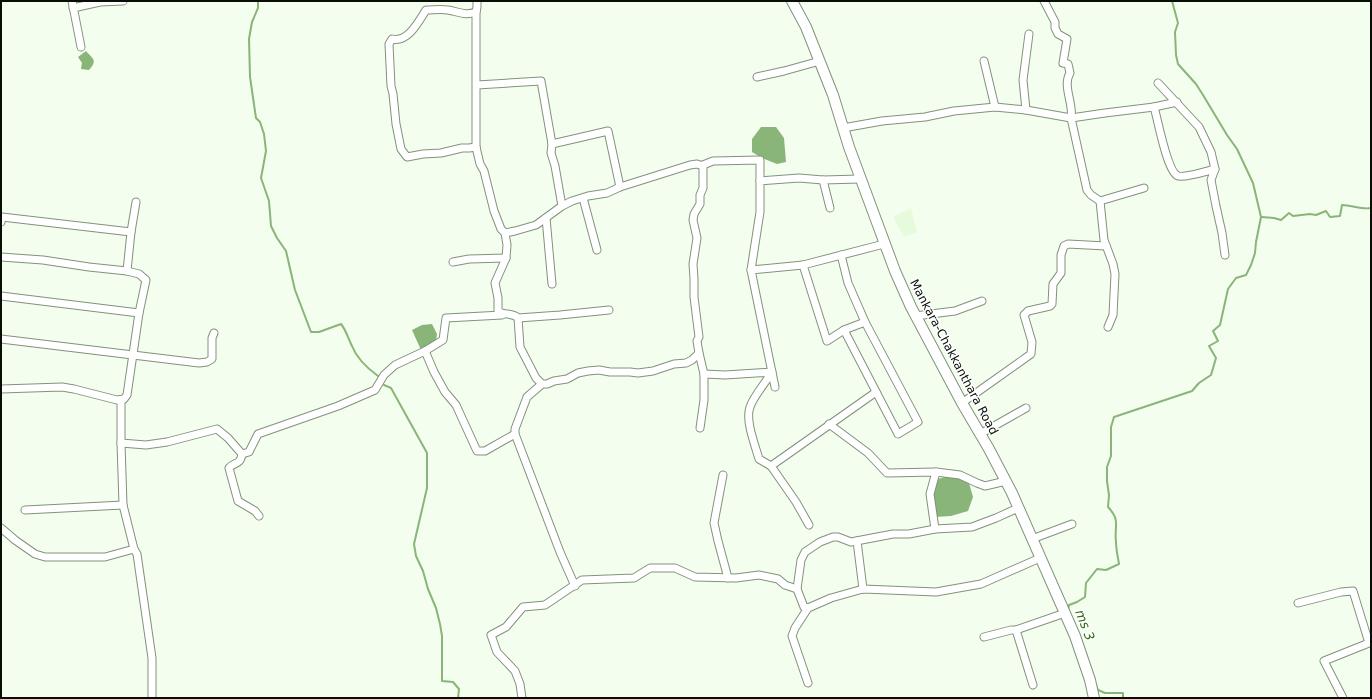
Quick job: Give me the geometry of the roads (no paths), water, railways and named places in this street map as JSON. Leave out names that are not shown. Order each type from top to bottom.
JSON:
[{"type":"main road","name":"Mankara-Chakkanthara Road","points":[[792,1],[806,27],[833,95],[860,179],[895,271],[915,316],[1006,481],[1075,636],[1090,680],[1094,698]]},
{"type":"street","points":[[81,47],[73,5],[123,1]]},
{"type":"street","points":[[477,1],[476,147],[480,164],[484,171],[494,211],[501,229],[505,233],[507,245],[506,258],[495,283],[498,298],[498,311],[502,315]]},
{"type":"street","points":[[1044,1],[1055,22],[1055,28],[1058,34],[1067,39],[1063,63],[1068,64],[1070,73],[1067,77],[1072,118],[1087,190],[1091,195],[1100,201]]},
{"type":"street","points":[[476,12],[465,14],[448,10],[426,10],[414,29],[402,38],[397,40],[392,39],[389,44],[391,86],[396,124],[401,149],[407,157],[476,147]]},
{"type":"street","points":[[1026,110],[1023,80],[1029,34]]},
{"type":"street","points":[[984,60],[995,107]]},
{"type":"street","points":[[757,77],[820,61]]},
{"type":"street","points":[[477,85],[541,82],[552,144],[551,153],[555,166],[562,206]]},
{"type":"street","points":[[1158,83],[1199,127],[1211,152],[1215,169],[1211,180],[1225,255]]},
{"type":"street","points":[[843,128],[882,121],[925,117],[954,111],[995,107],[1026,110],[1072,118],[1105,112],[1154,107],[1177,102]]},
{"type":"street","points":[[1154,107],[1172,172],[1179,176],[1198,174],[1215,169]]},
{"type":"street","points":[[552,144],[608,131],[620,187]]},
{"type":"street","points":[[700,428],[704,400],[704,374],[698,352],[697,341],[699,332],[694,301],[693,264],[697,238],[693,220],[694,214],[700,204],[700,195],[703,188],[703,166],[707,162],[760,160],[760,212],[751,270],[775,387]]},
{"type":"street","points":[[505,233],[536,225],[562,206],[583,198],[607,193],[620,187],[690,165],[697,164],[703,166]]},
{"type":"street","points":[[760,181],[799,178],[823,180],[860,179]]},
{"type":"street","points":[[823,180],[830,208]]},
{"type":"street","points":[[1100,201],[1144,188]]},
{"type":"street","points":[[583,198],[597,250]]},
{"type":"street","points":[[1100,201],[1104,240],[1115,274],[1113,315],[1108,327]]},
{"type":"street","points":[[127,270],[136,202]]},
{"type":"street","points":[[1,222],[2,217],[131,232]]},
{"type":"street","points":[[546,218],[552,284]]},
{"type":"street","points":[[751,270],[804,265],[884,244]]},
{"type":"street","points":[[962,403],[1031,354],[1032,342],[1024,314],[1028,311],[1050,306],[1052,304],[1053,284],[1061,273],[1064,246],[1068,244],[1106,246]]},
{"type":"street","points":[[840,255],[848,283],[865,322],[918,422],[898,434],[844,330]]},
{"type":"street","points":[[1,256],[43,260],[89,267],[127,270],[139,274],[146,280],[139,313],[127,395],[124,399],[121,400],[62,387],[1,390]]},
{"type":"street","points":[[453,262],[469,259],[506,258]]},
{"type":"street","points":[[804,265],[827,340],[844,330],[865,322]]},
{"type":"street","points":[[1,296],[139,313]]},
{"type":"street","points":[[915,316],[955,311],[982,301]]},
{"type":"street","points":[[242,454],[249,452],[258,434],[338,406],[375,390],[384,375],[395,364],[425,351],[444,340],[446,318],[515,315],[518,318],[609,310]]},
{"type":"street","points":[[518,318],[520,347],[536,378],[542,384]]},
{"type":"street","points":[[1,339],[199,363],[207,362],[212,359],[212,338],[214,333]]},
{"type":"street","points":[[425,351],[445,392],[456,405],[477,451],[485,450],[515,434]]},
{"type":"street","points":[[575,586],[560,552],[515,434],[515,429],[527,396],[542,384],[567,379],[578,373],[599,370],[638,373],[653,371],[674,364],[686,363],[692,360],[698,352]]},
{"type":"street","points":[[704,374],[726,375],[772,372]]},
{"type":"street","points":[[772,372],[750,406],[748,414],[753,438],[759,458],[771,466],[796,502],[809,525]]},
{"type":"street","points":[[771,466],[876,392]]},
{"type":"street","points":[[121,400],[123,506],[134,549],[137,554],[152,658],[152,698]]},
{"type":"street","points":[[980,434],[1026,408]]},
{"type":"street","points":[[829,424],[868,453],[887,473],[936,472],[960,475],[977,484],[985,486],[1006,481]]},
{"type":"street","points":[[121,443],[146,445],[167,442],[217,429],[228,438],[242,454]]},
{"type":"street","points":[[242,454],[241,460],[229,468],[231,480],[238,501],[259,516]]},
{"type":"street","points":[[935,529],[930,494],[936,472]]},
{"type":"street","points":[[723,475],[714,523],[728,578]]},
{"type":"street","points":[[25,510],[123,506]]},
{"type":"street","points":[[808,608],[804,606],[797,589],[801,560],[805,552],[820,542],[833,537],[838,537],[850,542],[893,534],[909,534],[935,529],[967,527],[981,524],[1018,508]]},
{"type":"street","points":[[1032,539],[1072,524]]},
{"type":"street","points":[[1,528],[35,554],[45,558],[105,557],[134,549]]},
{"type":"street","points":[[857,541],[863,589]]},
{"type":"street","points":[[808,683],[792,636],[795,628],[808,608],[831,598],[863,589],[936,592],[981,584],[1040,558]]},
{"type":"street","points":[[522,698],[520,684],[515,671],[497,652],[491,635],[506,627],[523,607],[545,605],[582,580],[634,578],[650,568],[675,568],[695,577],[728,578],[759,575],[778,579],[785,585],[797,589]]},
{"type":"street","points":[[1298,603],[1341,592],[1354,591],[1370,643],[1324,660],[1343,698]]},
{"type":"street","points":[[984,637],[1016,630],[1065,613]]},
{"type":"street","points":[[1016,630],[1033,685]]},
{"type":"waterway","points":[[258,1],[258,8],[252,22],[249,39],[250,77],[256,118],[260,122],[264,134],[266,151],[261,178],[269,201],[271,226],[286,251],[295,290],[311,332],[319,332],[341,324],[346,331],[354,351],[366,366],[378,376]]},
{"type":"waterway","points":[[1068,610],[1069,605],[1085,597],[1086,583],[1097,569],[1106,570],[1119,564],[1116,545],[1116,520],[1108,507],[1109,495],[1107,481],[1107,467],[1111,456],[1111,427],[1114,417],[1192,391],[1199,383],[1211,375],[1216,358],[1209,346],[1218,341],[1213,331],[1220,325],[1228,289],[1236,278],[1246,275],[1255,253],[1261,217],[1253,183],[1237,149],[1203,95],[1196,84],[1178,64],[1175,32],[1178,23],[1172,1]]},
{"type":"waterway","points":[[1261,217],[1281,220],[1289,213],[1293,216],[1310,214],[1316,215],[1326,211],[1330,217],[1340,216],[1342,205],[1371,208]]},
{"type":"waterway","points":[[384,385],[391,388],[427,453],[427,488],[414,544],[416,556],[423,571],[440,624],[442,636],[442,681],[453,682],[459,689],[458,698]]},
{"type":"waterway","name":"ms 3","points":[[1096,685],[1098,690],[1105,693],[1123,693],[1123,698]]}]
